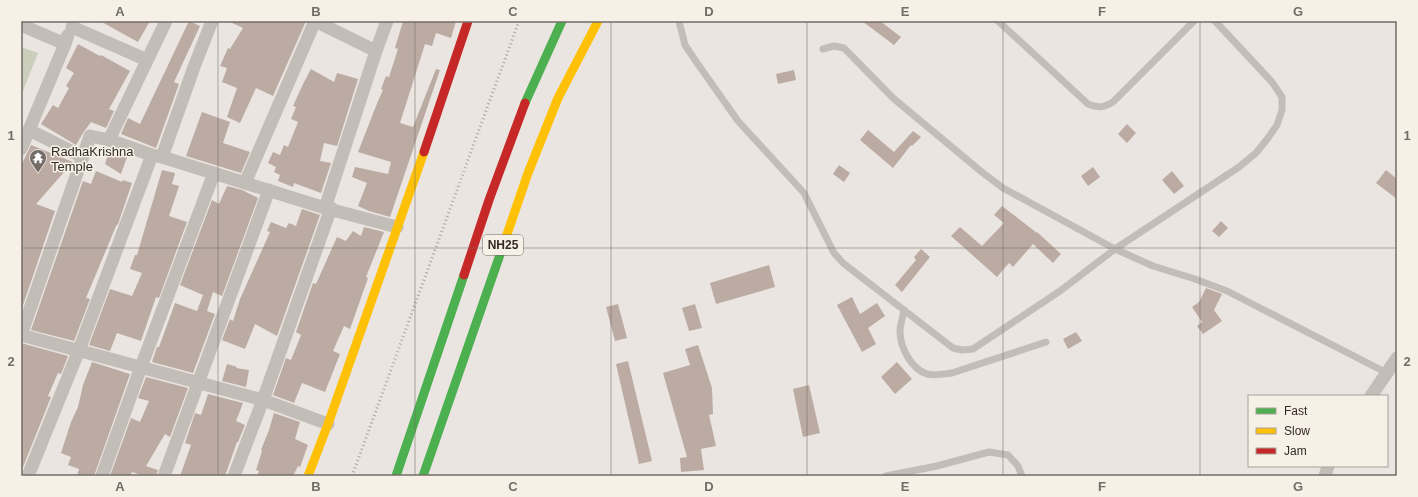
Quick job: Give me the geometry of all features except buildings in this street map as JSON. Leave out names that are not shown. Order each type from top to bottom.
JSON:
[{"type":"street","points":[[109,140],[166,21]]},
{"type":"street","points":[[28,476],[212,21]]},
{"type":"street","points":[[245,183],[315,21],[376,51]]},
{"type":"street","points":[[234,476],[263,400],[328,208],[376,51],[387,21]]},
{"type":"street","points":[[331,426],[468,21]]},
{"type":"street","name":"NH25","points":[[396,476],[494,186],[528,94],[562,21]]},
{"type":"street","points":[[512,164],[529,114],[546,72],[571,21]]},
{"type":"street","points":[[418,476],[459,356],[542,124],[559,82],[589,21]]},
{"type":"street","name":"NH25","points":[[423,476],[528,173],[558,98],[598,21]]},
{"type":"street","points":[[21,149],[73,24],[147,60]]},
{"type":"street","points":[[21,25],[65,44]]},
{"type":"street","points":[[29,130],[83,157]]},
{"type":"street","points":[[331,426],[263,400],[21,335],[90,136],[109,140],[245,183],[397,228]]},
{"type":"street","points":[[308,476],[319,448],[331,426],[377,312],[434,150]]},
{"type":"street","points":[[102,476],[141,367],[214,173]]},
{"type":"street","points":[[164,476],[269,190]]},
{"type":"street","points":[[403,476],[446,346],[492,220]]},
{"type":"street","points":[[1372,395],[1397,358]]},
{"type":"lane","points":[[679,21],[685,45],[738,121],[804,193],[834,253],[843,263],[953,348],[962,350],[973,349],[1060,291],[1115,249],[1239,167],[1256,153],[1268,138],[1277,125],[1282,110],[1282,97],[1272,82],[1215,21]]},
{"type":"lane","points":[[998,21],[1088,104],[1096,108],[1105,107],[1113,102],[1194,21]]},
{"type":"lane","points":[[823,49],[834,46],[844,48],[893,98],[982,173],[1003,188],[1115,249],[1153,266],[1195,279],[1227,292],[1387,373]]},
{"type":"lane","points":[[904,310],[900,330],[901,342],[906,354],[914,365],[926,374],[952,374],[1046,342]]},
{"type":"lane","points":[[886,476],[937,466],[989,452],[1008,455],[1018,466],[1022,476]]},
{"type":"green space","points":[[21,47],[38,53],[21,96]]},
{"type":"railway","points":[[352,476],[519,21]]},
{"type":"traffic: fast","points":[[525,103],[562,21]]},
{"type":"traffic: fast","points":[[423,476],[503,246]]},
{"type":"traffic: fast","points":[[396,476],[464,275]]},
{"type":"traffic: slow","points":[[503,246],[528,173],[558,98],[598,21]]},
{"type":"traffic: slow","points":[[308,476],[328,424],[424,152]]},
{"type":"traffic: jam","points":[[424,152],[468,21]]},
{"type":"traffic: jam","points":[[464,275],[489,200],[525,103]]},
{"type":"place","name":"RadhaKrishna Temple","points":[[38,173]]}]
